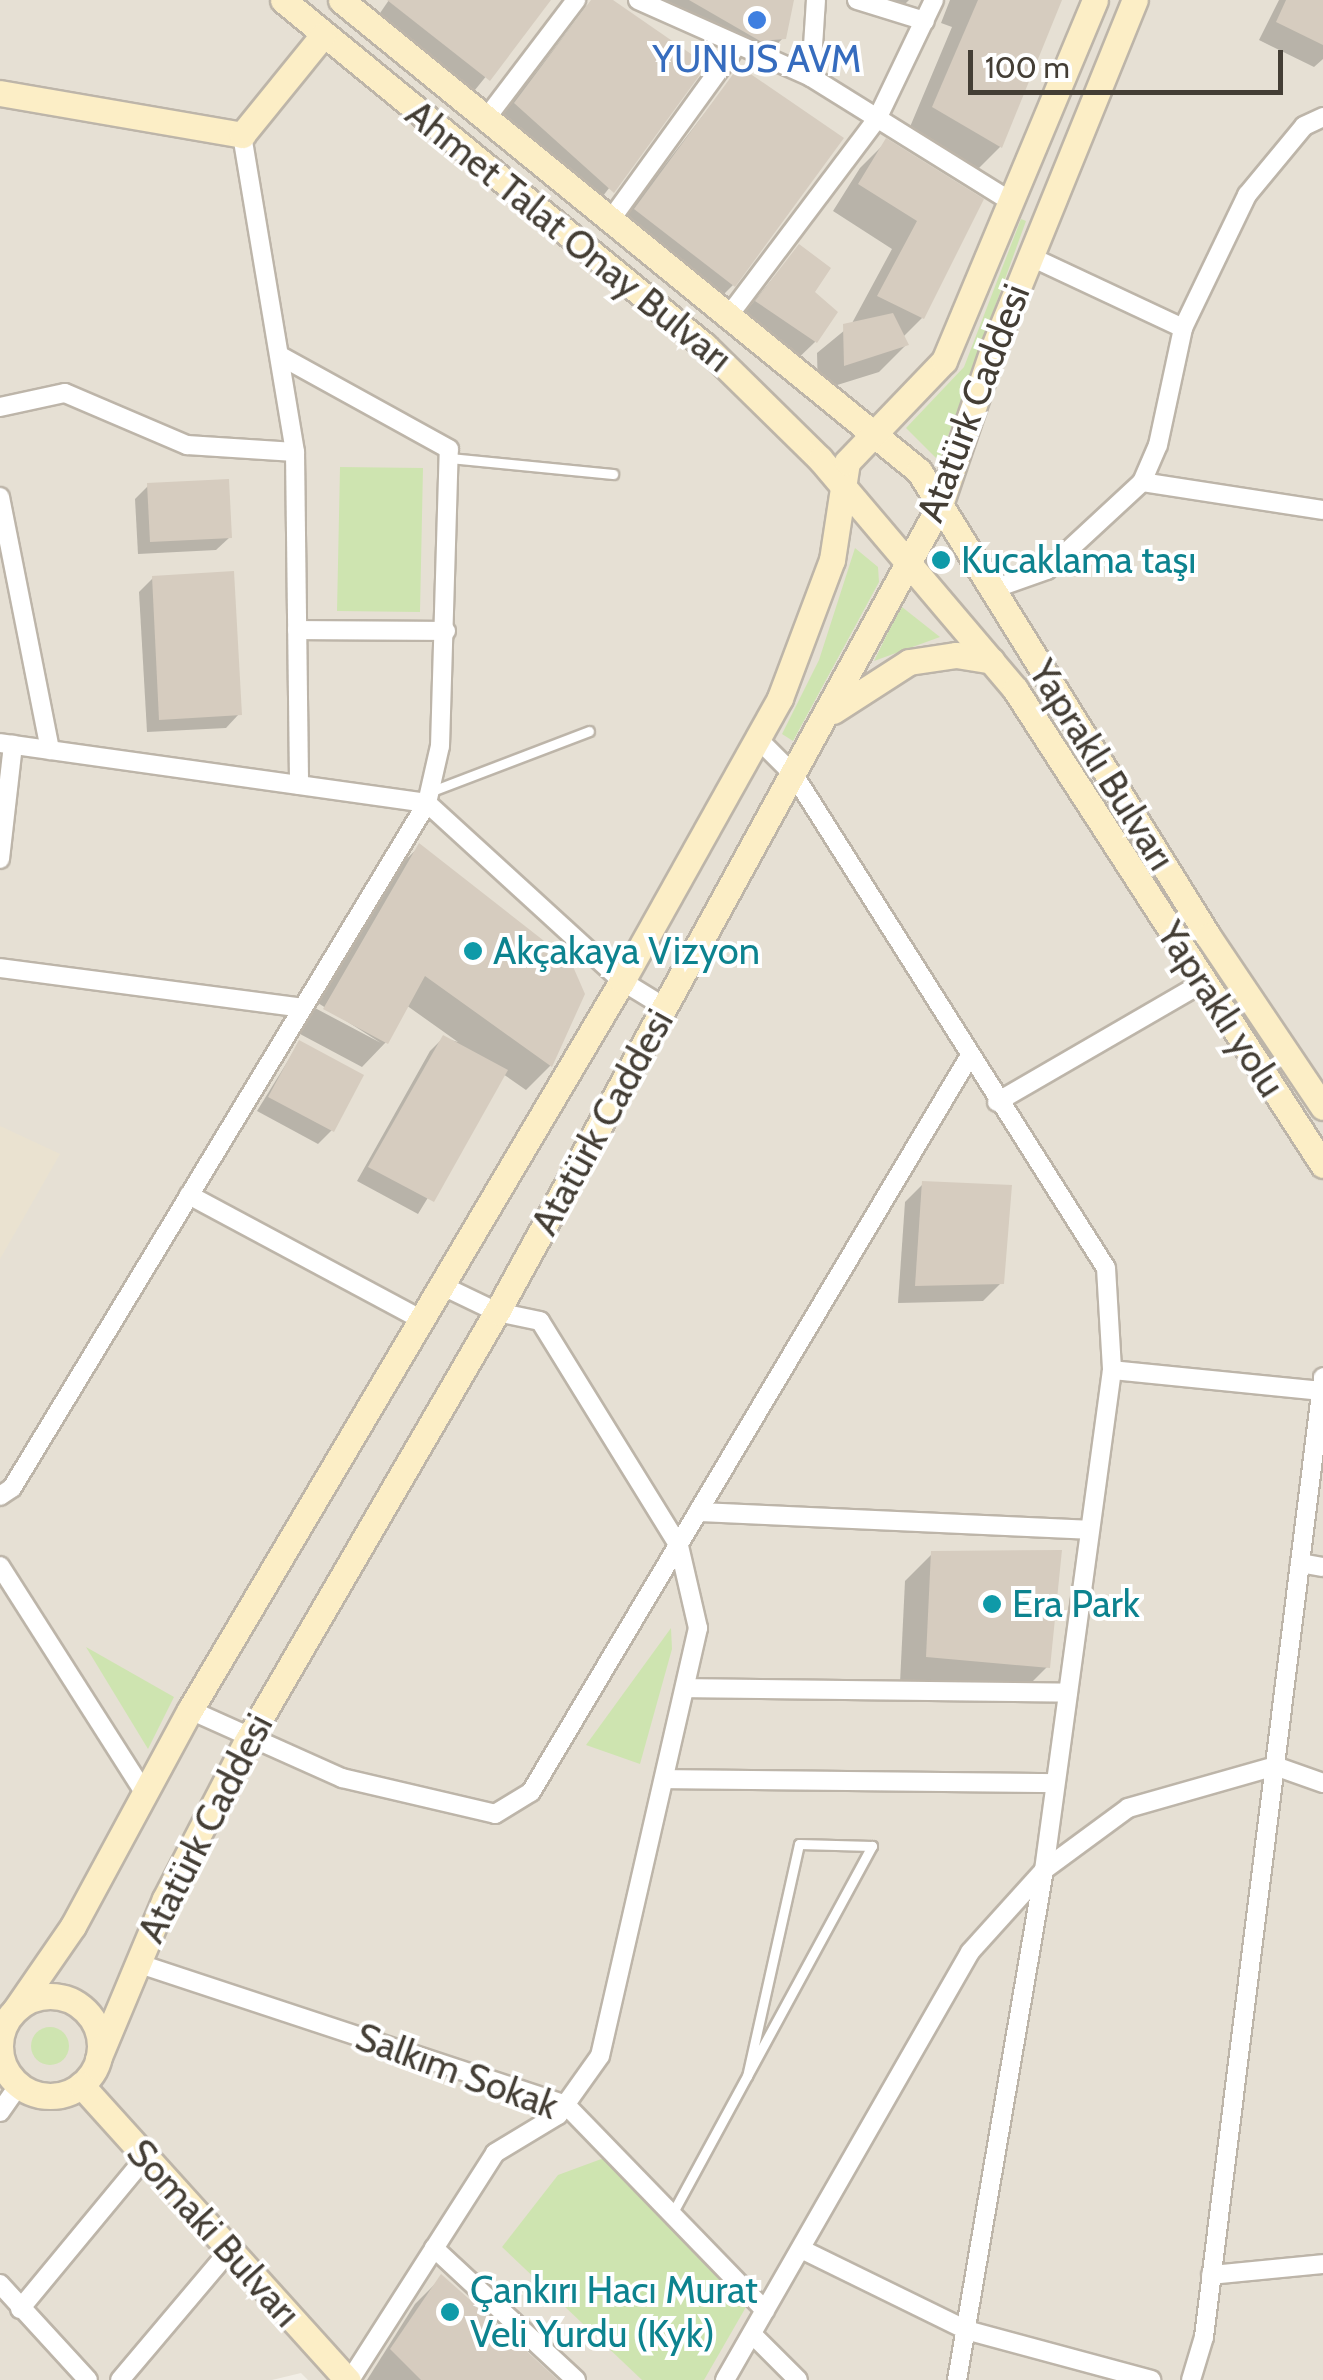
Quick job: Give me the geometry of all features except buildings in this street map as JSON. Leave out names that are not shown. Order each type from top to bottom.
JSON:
[{"type":"main road","name":"Ahmet Talat Onay Bulvarı","points":[[283,0],[717,356],[840,486]]},
{"type":"main road","name":"Atatürk Caddesi","points":[[7,2017],[72,1926],[190,1710],[622,982],[757,738],[820,600],[836,541],[840,486],[847,462],[944,362],[1095,0]]},
{"type":"main road","name":"Atatürk Caddesi","points":[[98,2059],[137,1963],[246,1741],[497,1312],[942,502],[1029,256],[1135,0]]},
{"type":"main road","name":"Ahmet Talat Onay Bulvarı","points":[[346,2],[726,318],[872,433]]},
{"type":"main road","points":[[0,93],[242,135],[323,36]]},
{"type":"main road","name":"Yapraklı Bulvarı","points":[[872,433],[919,470],[942,502],[1208,936],[1323,1107]]},
{"type":"main road","points":[[840,486],[905,564]]},
{"type":"main road","name":"Yapraklı yolu","points":[[905,564],[992,661],[1323,1165]]},
{"type":"main road","points":[[822,721],[865,685],[910,662],[956,654],[992,661]]},
{"type":"main road","points":[[44,1996],[76,2003],[96,2027],[98,2059],[81,2086],[50,2096],[19,2085],[2,2056],[7,2017],[44,1996]]},
{"type":"main road","name":"Somaki Bulvarı","points":[[81,2086],[349,2380]]},
{"type":"street","points":[[485,120],[576,0]]},
{"type":"street","points":[[638,0],[812,77],[1012,202]]},
{"type":"street","points":[[812,77],[816,0]]},
{"type":"street","points":[[857,0],[925,21]]},
{"type":"street","points":[[726,318],[876,120],[934,0]]},
{"type":"street","points":[[609,222],[736,45]]},
{"type":"street","points":[[994,589],[1047,570],[1142,482],[1158,445],[1182,328],[1247,195],[1304,126],[1323,117]]},
{"type":"street","points":[[242,135],[296,452],[299,785]]},
{"type":"street","points":[[1029,256],[1182,328]]},
{"type":"street","points":[[0,1496],[12,1488],[428,797],[440,746],[449,449],[282,357]]},
{"type":"street","points":[[0,406],[65,393],[187,445],[296,452]]},
{"type":"street","points":[[1142,482],[1323,510]]},
{"type":"street","points":[[0,498],[50,750]]},
{"type":"street","points":[[297,630],[446,631]]},
{"type":"street","points":[[757,738],[794,775],[968,1059],[1106,1268],[1112,1370],[1044,1870],[957,2380]]},
{"type":"street","points":[[0,859],[6,744],[299,785],[428,797],[622,982],[666,1008]]},
{"type":"street","points":[[0,968],[302,1008]]},
{"type":"street","points":[[997,1102],[1202,982]]},
{"type":"street","points":[[190,1710],[246,1741],[342,1778],[496,1814],[531,1792],[968,1059]]},
{"type":"street","points":[[189,1195],[422,1320]]},
{"type":"street","points":[[349,2380],[495,2153],[566,2105],[600,2056],[698,1628],[679,1546],[540,1321],[497,1312],[443,1286]]},
{"type":"street","points":[[1112,1370],[1322,1386],[1212,2275],[1191,2380]]},
{"type":"street","points":[[698,1512],[1090,1530]]},
{"type":"street","points":[[1300,1563],[1323,1567]]},
{"type":"street","points":[[0,1566],[144,1792]]},
{"type":"street","points":[[685,1688],[1068,1693]]},
{"type":"street","points":[[726,2380],[970,1952],[1044,1870],[1128,1808],[1275,1766],[1323,1783]]},
{"type":"street","points":[[664,1779],[1056,1784]]},
{"type":"street","name":"Salkım Sokak","points":[[137,1963],[566,2105],[765,2310]]},
{"type":"street","points":[[0,2112],[19,2085]]},
{"type":"street","points":[[21,2309],[146,2158]]},
{"type":"street","points":[[434,2248],[576,2380]]},
{"type":"street","points":[[800,2248],[966,2330],[1151,2380]]},
{"type":"street","points":[[120,2380],[230,2250]]},
{"type":"street","points":[[1212,2275],[1323,2264]]},
{"type":"street","points":[[0,2284],[88,2380]]},
{"type":"street","points":[[752,2334],[798,2380]]},
{"type":"lane","points":[[449,458],[613,474]]},
{"type":"lane","points":[[428,797],[588,731]]},
{"type":"lane","points":[[672,2214],[747,2076],[863,1862],[872,1846],[798,1844],[747,2076]]},
{"type":"shaded area","points":[[0,0],[1323,0],[1323,2380],[308,2380],[301,2373],[272,2380],[0,2380]]},
{"type":"shaded area","points":[[0,1126],[60,1154],[0,1259]]},
{"type":"green space","points":[[1021,219],[1026,221],[939,461],[906,428],[964,367]]},
{"type":"green space","points":[[340,467],[423,468],[420,612],[337,611]]},
{"type":"green space","points":[[855,548],[878,567],[879,582],[793,741],[782,734],[819,660]]},
{"type":"green space","points":[[902,607],[940,637],[874,661],[895,618]]},
{"type":"green space","points":[[671,1628],[672,1649],[640,1764],[586,1745]]},
{"type":"green space","points":[[86,1647],[174,1697],[148,1749]]},
{"type":"green space","points":[[50,2027],[64,2032],[69,2046],[64,2060],[50,2065],[36,2060],[31,2046],[36,2032]]},
{"type":"green space","points":[[604,2158],[746,2307],[704,2380],[642,2380],[502,2247],[558,2175]]},
{"type":"place","name":"YUNUS AVM","points":[[757,20]]},
{"type":"place","name":"Kucaklama taşı","points":[[941,560]]},
{"type":"place","name":"Akçakaya Vizyon","points":[[473,951]]},
{"type":"place","name":"Era Park","points":[[992,1604]]},
{"type":"place","name":"Çankırı Hacı Murat Veli Yurdu (Kyk)","points":[[450,2312]]}]
